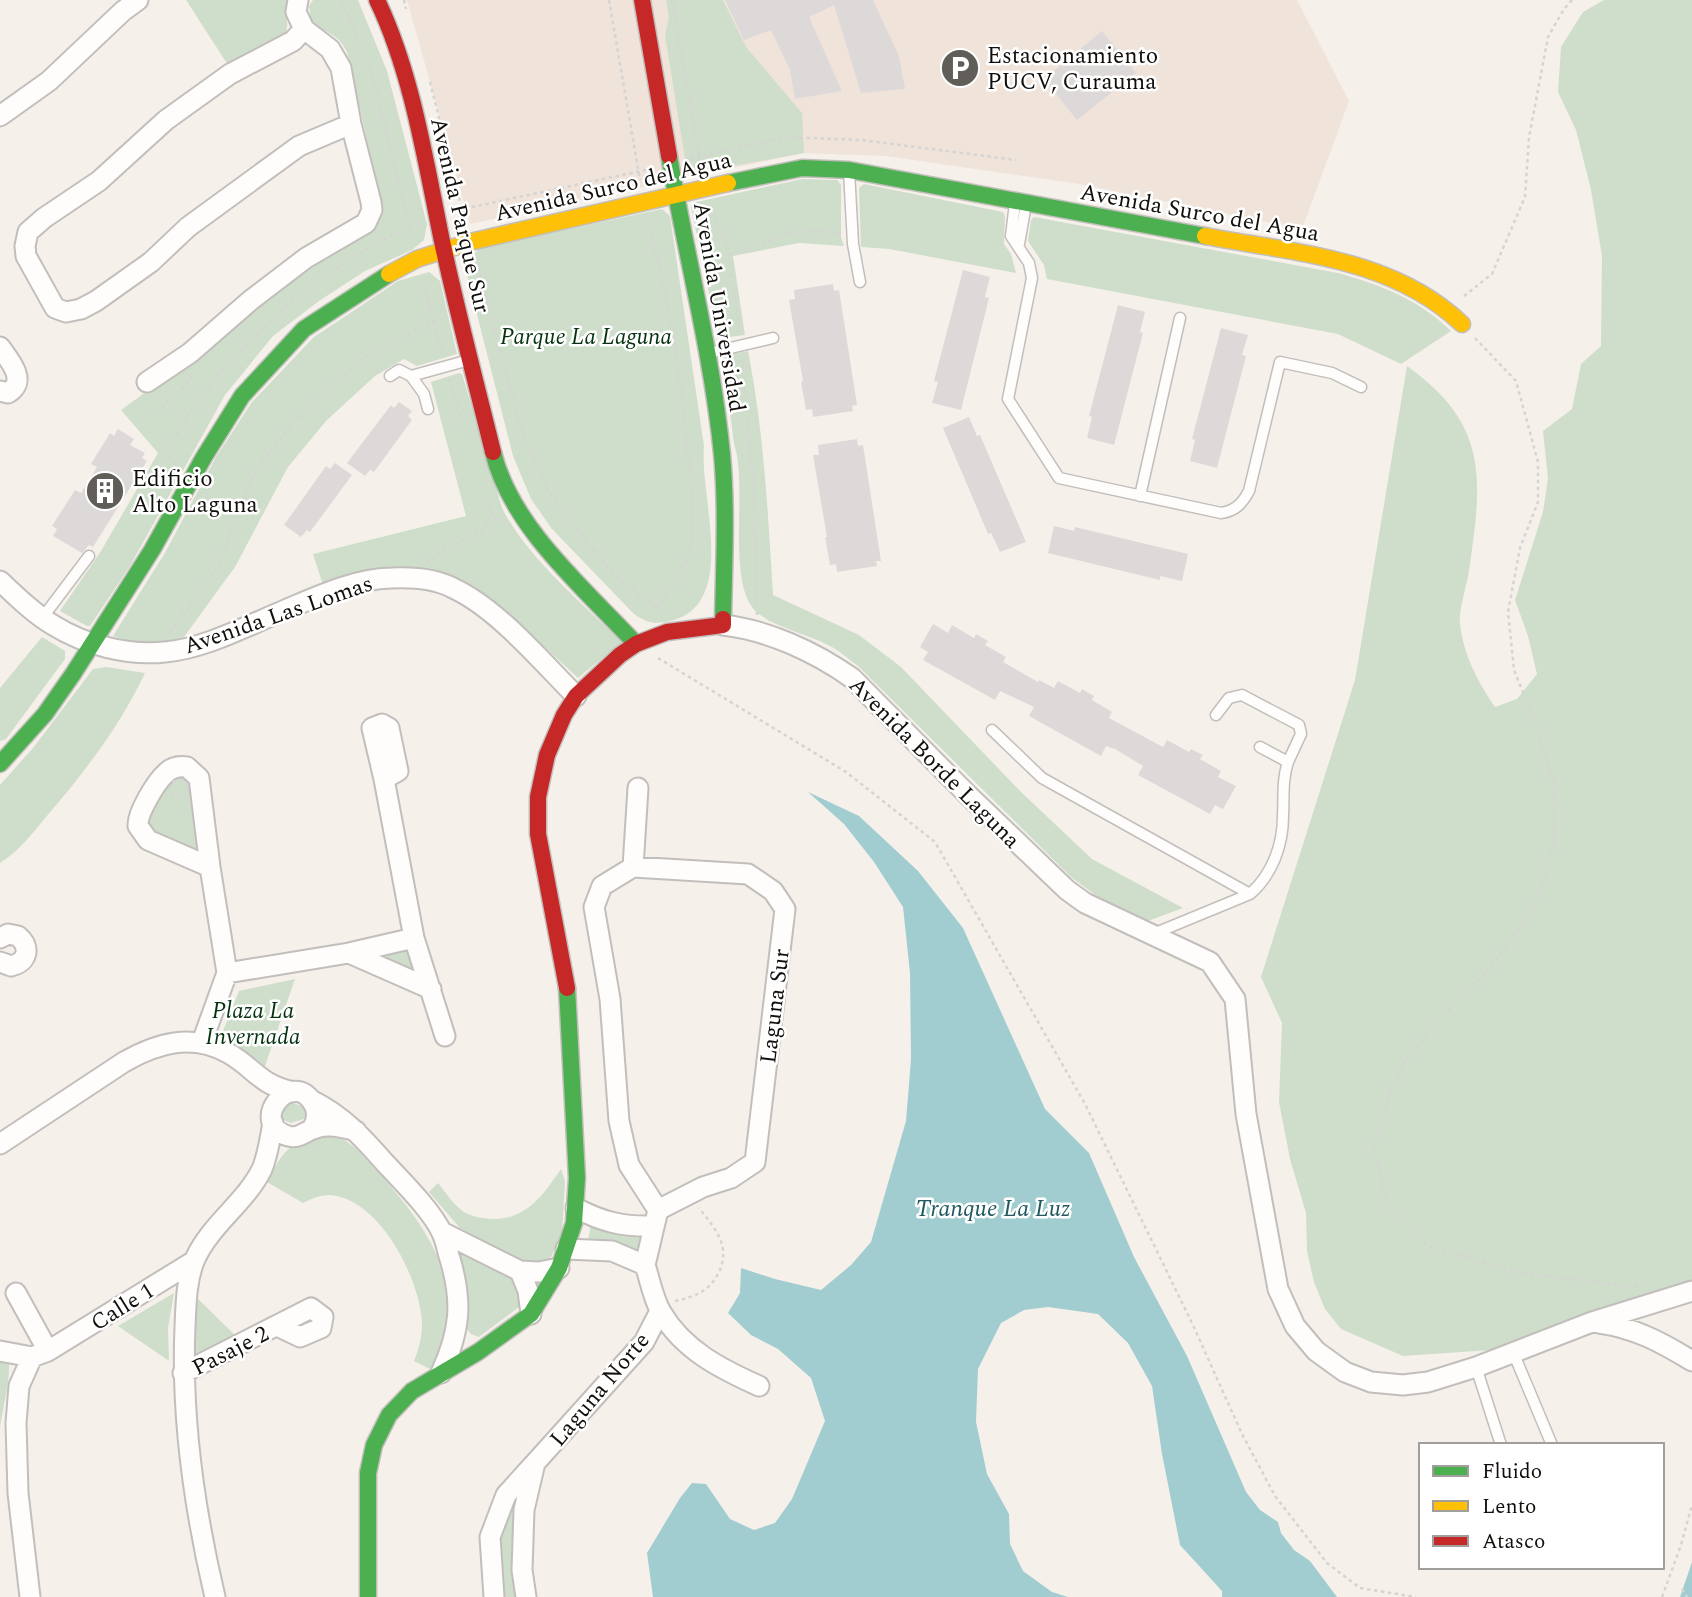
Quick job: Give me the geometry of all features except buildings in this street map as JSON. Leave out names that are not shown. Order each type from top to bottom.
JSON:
[{"type":"street","points":[[0,116],[49,80],[138,0]]},
{"type":"street","points":[[147,382],[190,353],[251,300],[295,267],[366,223],[372,210],[351,124],[341,68],[330,48],[304,29],[296,12],[298,0]]},
{"type":"street","name":"Avenida Parque Sur","points":[[377,0],[392,31],[421,139],[444,250],[495,460],[517,510],[556,559],[636,644]]},
{"type":"street","name":"Avenida Universidad","points":[[642,0],[708,353],[725,491],[723,625]]},
{"type":"street","points":[[304,29],[293,41],[230,74],[166,120],[99,181],[44,218],[28,232],[24,246],[26,256],[55,307],[66,312],[80,309],[96,301],[151,262],[188,226],[299,146],[351,124]]},
{"type":"street","name":"Avenida Surco del Agua","points":[[0,764],[45,714],[152,550],[242,396],[275,358],[304,329],[382,278],[417,259],[470,242],[643,200],[802,168],[849,170],[1350,262],[1377,270],[1424,292],[1448,309],[1462,324]]},
{"type":"street","points":[[0,347],[13,366],[17,383],[8,393],[0,391]]},
{"type":"street","name":"Avenida Las Lomas","points":[[0,581],[53,625],[93,643],[133,652],[166,652],[239,630],[357,583],[382,578],[430,580],[453,588],[497,617],[576,696]]},
{"type":"street","points":[[725,581],[737,608],[762,632]]},
{"type":"street","points":[[685,629],[706,613],[725,581]]},
{"type":"street","name":"Avenida Borde Laguna","points":[[368,1597],[368,1473],[374,1445],[385,1422],[412,1391],[478,1352],[531,1314],[541,1301],[566,1250],[576,1208],[575,1105],[567,981],[540,852],[537,816],[541,776],[564,715],[576,696],[620,655],[636,644],[667,632],[723,625],[743,628],[762,632],[830,663],[852,678],[1058,882],[1085,903],[1210,962],[1235,999],[1246,1114],[1278,1289],[1295,1326],[1316,1351],[1345,1372],[1371,1382],[1403,1385],[1428,1382],[1476,1367],[1591,1322],[1692,1292]]},
{"type":"street","points":[[202,1042],[227,973],[199,778],[187,767],[177,767],[166,773],[140,811],[138,826],[148,839],[210,867]]},
{"type":"street","points":[[384,779],[414,939],[445,1036]]},
{"type":"street","points":[[566,1250],[612,1251],[645,1265],[656,1218],[629,1165],[619,1121],[610,999],[594,907],[602,886],[633,867],[638,788]]},
{"type":"street","name":"Laguna Sur","points":[[633,867],[748,874],[773,891],[785,909],[755,1162],[732,1178],[688,1195],[656,1218]]},
{"type":"street","points":[[0,938],[8,934],[18,936],[25,943],[26,953],[16,965],[0,962]]},
{"type":"street","points":[[227,973],[349,953],[414,939]]},
{"type":"street","points":[[349,953],[431,989]]},
{"type":"street","points":[[2,1138],[144,1051],[167,1043],[202,1042],[229,1053],[271,1085],[307,1096],[334,1112],[357,1131],[410,1190],[442,1232],[459,1298],[458,1325],[452,1350],[441,1373]]},
{"type":"street","points":[[229,1053],[272,1116],[277,1129],[289,1136],[301,1136],[312,1129],[332,1126],[357,1131]]},
{"type":"street","points":[[265,1160],[272,1116],[279,1097],[293,1092]]},
{"type":"street","points":[[312,1129],[317,1115],[313,1101]]},
{"type":"street","points":[[215,1597],[203,1546],[189,1461],[183,1373],[187,1290],[194,1261],[209,1235],[253,1183],[265,1160],[289,1136]]},
{"type":"street","points":[[576,1208],[617,1225],[656,1218]]},
{"type":"street","points":[[442,1232],[520,1271],[539,1272],[559,1268]]},
{"type":"street","name":"Calle 1","points":[[40,1354],[194,1261]]},
{"type":"street","name":"Laguna Norte","points":[[645,1265],[660,1309],[682,1339],[716,1367],[759,1386]]},
{"type":"street","points":[[520,1271],[528,1291],[531,1314]]},
{"type":"street","points":[[16,1293],[40,1354]]},
{"type":"street","name":"Laguna Norte","points":[[494,1597],[490,1537],[506,1495],[643,1342],[660,1309]]},
{"type":"street","name":"Avenida Borde Laguna","points":[[1591,1322],[1625,1326],[1692,1361]]},
{"type":"street","points":[[458,1325],[478,1352]]},
{"type":"street","name":"Pasaje 2","points":[[183,1373],[277,1326]]},
{"type":"street","points":[[0,1350],[40,1354]]},
{"type":"street","points":[[30,1597],[18,1493],[16,1423],[19,1386],[40,1354]]},
{"type":"street","name":"Laguna Norte","points":[[526,1597],[522,1570],[524,1510],[535,1464]]},
{"type":"lane","points":[[849,170],[852,236],[860,282]]},
{"type":"lane","points":[[1020,203],[1019,244],[1029,263],[1032,278],[1008,399],[1056,476],[1221,513],[1230,512],[1249,491],[1280,362],[1332,373],[1361,387]]},
{"type":"lane","points":[[1140,496],[1180,318]]},
{"type":"lane","points":[[708,353],[773,338]]},
{"type":"lane","points":[[411,376],[471,360]]},
{"type":"lane","points":[[390,376],[399,370],[411,376],[424,394],[428,409]]},
{"type":"lane","points":[[43,617],[89,556]]},
{"type":"lane","points":[[1152,934],[1250,894],[1263,883],[1273,863],[1284,819],[1283,778],[1301,734],[1299,725],[1242,695],[1228,698],[1216,715]]},
{"type":"lane","points":[[992,730],[1042,778],[1250,894]]},
{"type":"lane","points":[[1261,747],[1288,762]]},
{"type":"lane","points":[[1513,1352],[1551,1443]]},
{"type":"lane","points":[[1476,1367],[1500,1443]]},
{"type":"path","points":[[609,0],[643,200]]},
{"type":"path","points":[[672,0],[691,96],[704,187],[716,222],[724,234],[738,315],[753,477],[762,632]]},
{"type":"path","points":[[1448,309],[1492,274],[1525,197],[1529,137],[1548,37],[1572,0]]},
{"type":"path","points":[[409,226],[437,215],[639,171]]},
{"type":"path","points":[[729,255],[794,232],[817,230],[852,236]]},
{"type":"path","points":[[470,242],[523,435],[549,492],[597,555],[624,584],[657,608]]},
{"type":"path","points":[[166,652],[169,635],[223,558],[253,475],[289,427],[359,360],[434,320],[459,311]]},
{"type":"path","points":[[1462,324],[1517,381],[1538,462],[1538,502],[1520,548],[1508,612],[1514,670],[1538,730],[1555,786],[1553,850],[1535,905],[1517,932],[1489,970],[1431,1028],[1407,1059],[1392,1087],[1374,1149],[1387,1206],[1428,1246],[1516,1272],[1648,1288]]},
{"type":"path","points":[[159,415],[166,401],[180,393],[187,384],[195,365],[195,359],[190,353]]},
{"type":"path","points":[[407,578],[438,552],[465,541],[484,528],[492,515]]},
{"type":"path","points":[[636,644],[846,772],[935,842],[1085,1104],[1192,1323],[1242,1434],[1275,1496],[1327,1563],[1360,1588],[1416,1597]]},
{"type":"path","points":[[178,781],[186,784],[188,789],[185,796],[180,798],[170,790],[178,781]]},
{"type":"path","points":[[660,1309],[705,1290],[715,1280],[723,1261],[723,1246],[719,1234],[688,1195]]},
{"type":"path","points":[[1662,1597],[1692,1505]]},
{"type":"path","points":[[1682,1589],[1687,1597]]},
{"type":"shaded area","points":[[407,0],[1297,0],[1349,101],[1302,229],[1079,184],[886,156],[804,153],[470,224]]},
{"type":"green space","points":[[186,0],[290,0],[287,30],[285,34],[228,65]]},
{"type":"green space","points":[[313,0],[358,0],[387,71],[427,224],[424,240],[412,250],[365,271],[273,336],[225,395],[130,566],[90,626],[87,626],[60,611],[101,551],[158,453],[121,410],[312,268],[371,231],[379,222],[382,207],[347,52],[335,37],[311,20],[309,6]]},
{"type":"green space","points":[[666,0],[723,0],[746,47],[802,113],[804,153],[689,174],[665,35],[669,17]]},
{"type":"green space","points":[[1604,0],[1692,0],[1692,1285],[1506,1349],[1403,1356],[1341,1329],[1325,1309],[1314,1282],[1307,1251],[1306,1213],[1290,1159],[1279,1102],[1282,1023],[1261,977],[1355,680],[1407,366],[1434,388],[1454,410],[1467,433],[1474,456],[1476,509],[1460,619],[1462,636],[1472,667],[1495,707],[1517,699],[1537,674],[1528,636],[1515,600],[1543,512],[1548,478],[1543,431],[1572,409],[1581,364],[1601,346],[1602,256],[1591,190],[1576,130],[1558,92],[1561,47],[1583,12]]},
{"type":"green space","points":[[802,179],[837,180],[841,185],[841,237],[844,246],[799,243],[733,256],[745,335],[721,338],[718,336],[692,203]]},
{"type":"green space","points":[[864,184],[1003,212],[1004,244],[1011,254],[1016,273],[889,249],[861,247],[859,188]]},
{"type":"green space","name":"Parque La Laguna","points":[[662,209],[670,216],[704,446],[711,567],[706,589],[695,607],[677,619],[659,623],[648,622],[632,612],[552,529],[531,499],[513,456],[467,275],[469,259],[480,248]]},
{"type":"green space","points":[[1034,217],[1338,273],[1398,294],[1425,310],[1451,331],[1401,364],[1338,334],[1047,279],[1044,265],[1028,241],[1031,220]]},
{"type":"green space","points":[[429,272],[440,281],[457,354],[417,366],[404,359],[375,376],[326,421],[288,467],[235,567],[184,637],[161,644],[128,641],[113,636],[166,551],[216,457],[252,402],[314,337],[398,281]]},
{"type":"green space","points":[[748,351],[762,442],[773,595],[859,635],[901,667],[1020,791],[1092,859],[1183,908],[1148,921],[1098,897],[1071,877],[858,666],[832,647],[766,619],[748,601],[742,583],[738,463],[723,356]]},
{"type":"green space","points":[[462,374],[502,508],[513,527],[556,579],[622,642],[578,678],[508,613],[467,584],[439,575],[324,588],[313,554],[466,516],[431,382]]},
{"type":"green space","points":[[42,637],[65,651],[65,659],[6,739],[0,741],[0,688]]},
{"type":"green space","points":[[106,667],[145,673],[113,730],[87,766],[30,836],[0,863],[0,785],[33,748],[93,669]]},
{"type":"green space","points":[[172,774],[192,778],[200,854],[149,835],[145,814]]},
{"type":"green space","points":[[410,947],[418,977],[378,960],[378,952]]},
{"type":"green space","name":"Plaza La Invernada","points":[[295,979],[265,1066],[226,1038],[223,1031],[239,991]]},
{"type":"green space","points":[[289,1102],[309,1108],[310,1117],[291,1123],[281,1119],[280,1109]]},
{"type":"green space","points":[[322,1134],[340,1138],[360,1152],[407,1207],[433,1246],[448,1289],[449,1312],[442,1349],[430,1369],[414,1361],[421,1334],[420,1306],[405,1264],[380,1225],[347,1199],[326,1195],[303,1203],[267,1182],[287,1150]]},
{"type":"green space","points":[[561,1169],[565,1181],[562,1235],[547,1265],[525,1263],[460,1228],[429,1192],[438,1183],[464,1212],[483,1218],[507,1218],[534,1203]]},
{"type":"green space","points":[[591,1225],[643,1234],[639,1252],[634,1253],[588,1240]]},
{"type":"green space","points":[[461,1252],[512,1278],[519,1285],[519,1307],[479,1337],[466,1328],[457,1253]]},
{"type":"green space","points":[[174,1293],[168,1328],[169,1361],[118,1326]]},
{"type":"green space","points":[[194,1295],[238,1338],[190,1365]]},
{"type":"green space","points":[[0,1360],[9,1362],[9,1370],[0,1428]]},
{"type":"green space","points":[[512,1499],[520,1502],[519,1597],[500,1597],[500,1530]]},
{"type":"water","name":"Tranque La Luz","points":[[808,792],[859,816],[918,871],[963,928],[1045,1109],[1089,1153],[1134,1257],[1187,1356],[1246,1492],[1260,1510],[1278,1522],[1281,1533],[1294,1550],[1310,1561],[1337,1597],[1222,1597],[1222,1591],[1180,1545],[1152,1386],[1128,1343],[1098,1314],[1048,1307],[1024,1310],[1001,1323],[978,1369],[976,1422],[987,1474],[1009,1514],[1010,1544],[1023,1571],[1052,1592],[1068,1597],[653,1597],[647,1553],[692,1483],[706,1484],[730,1519],[754,1530],[775,1523],[792,1499],[825,1421],[811,1378],[778,1349],[751,1335],[728,1313],[740,1293],[741,1268],[821,1290],[851,1265],[871,1242],[906,1121],[911,1059],[910,973],[903,907],[874,862],[844,824]]},
{"type":"water","points":[[1692,1562],[1692,1597],[1680,1597]]},
{"type":"traffic: fast","points":[[669,156],[718,417],[724,475],[723,619]]},
{"type":"traffic: fast","points":[[728,183],[802,168],[849,170],[1205,236]]},
{"type":"traffic: fast","points":[[0,764],[45,714],[73,674],[152,550],[242,396],[304,329],[389,274]]},
{"type":"traffic: fast","points":[[493,452],[502,480],[533,531],[552,556],[636,644]]},
{"type":"traffic: fast","points":[[368,1597],[368,1473],[374,1445],[389,1415],[412,1391],[478,1352],[531,1314],[559,1268],[574,1223],[577,1178],[567,988]]},
{"type":"traffic: slow","points":[[389,274],[417,259],[470,242],[728,183]]},
{"type":"traffic: slow","points":[[1205,236],[1308,254],[1374,272],[1435,302],[1462,324]]},
{"type":"traffic: jam","points":[[377,0],[409,89],[449,272],[493,452]]},
{"type":"traffic: jam","points":[[642,0],[669,156]]},
{"type":"traffic: jam","points":[[567,988],[538,834],[538,797],[547,755],[564,715],[576,696],[620,655],[636,644],[667,632],[723,625],[723,619]]},
{"type":"place","name":"Estacionamiento PUCV, Curauma","points":[[960,68]]},
{"type":"place","name":"Edificio Alto Laguna","points":[[105,491]]}]
